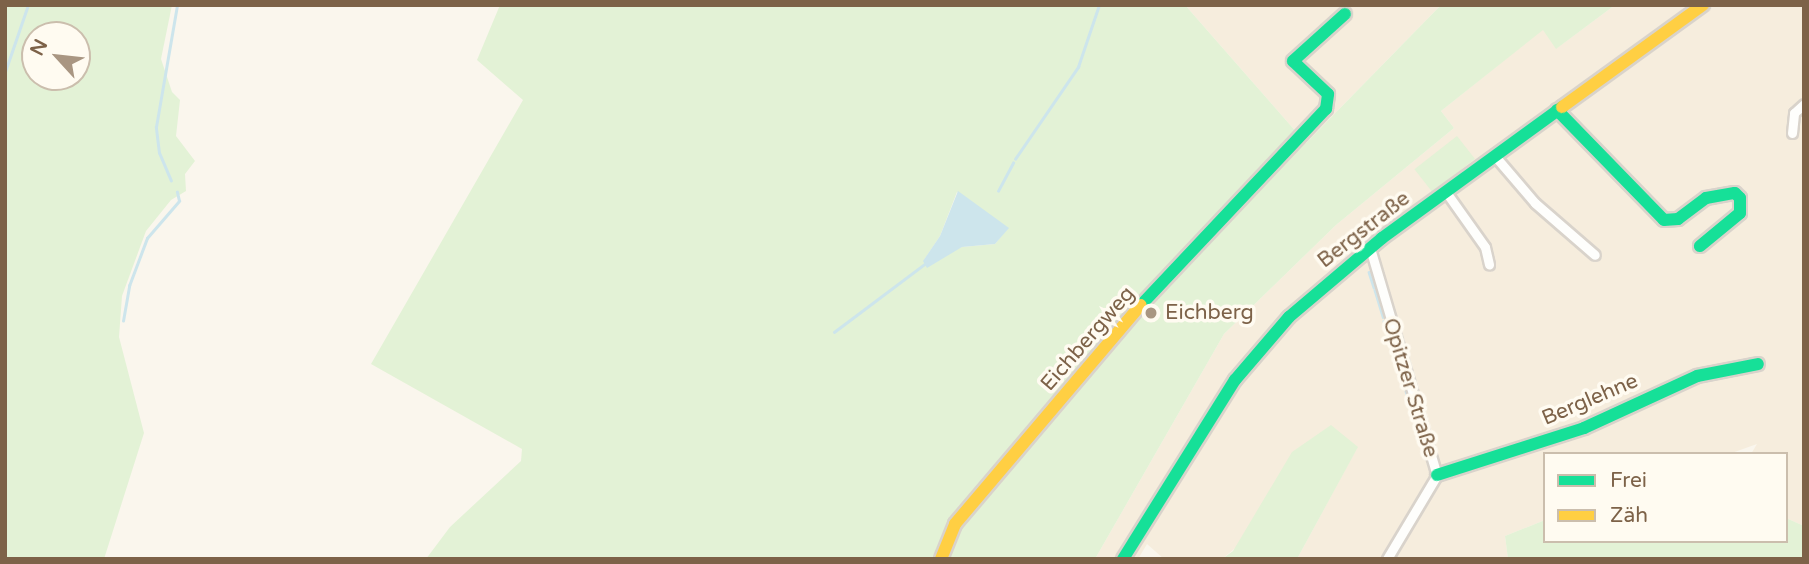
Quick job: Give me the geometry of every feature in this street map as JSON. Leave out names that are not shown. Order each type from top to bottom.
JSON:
[{"type":"street","name":"Bergstraße","points":[[1123,559],[1252,357],[1312,296],[1370,248],[1494,155],[1703,5]]},
{"type":"street","name":"Eichbergweg","points":[[940,559],[955,524],[1066,391],[1279,155],[1310,128],[1329,101],[1328,94],[1294,65],[1295,56],[1345,14]]},
{"type":"street","points":[[1792,133],[1794,113],[1804,104]]},
{"type":"street","points":[[1557,110],[1664,220],[1678,219],[1706,198],[1735,193],[1740,198],[1740,213],[1700,246]]},
{"type":"street","points":[[1494,155],[1535,203],[1595,255]]},
{"type":"street","points":[[1446,192],[1485,247],[1489,265]]},
{"type":"street","name":"Opitzer Straße","points":[[1370,248],[1437,475],[1387,559]]},
{"type":"street","name":"Berglehne","points":[[1437,475],[1584,428],[1698,376],[1758,364]]},
{"type":"shaded area","points":[[1185,5],[1441,5],[1306,143]]},
{"type":"shaded area","points":[[1615,5],[1804,5],[1804,526],[1788,519],[1788,452],[1752,452],[1757,444],[1735,452],[1543,452],[1543,521],[1505,536],[1508,559],[1297,559],[1357,448],[1222,559],[1164,559],[1147,544],[1138,559],[1095,559],[1224,334],[1336,225],[1454,128],[1441,111],[1543,29],[1557,48]]},
{"type":"green space","points":[[5,5],[172,5],[161,59],[172,92],[180,100],[176,136],[195,161],[185,174],[186,191],[171,200],[146,231],[122,296],[119,337],[144,433],[104,559],[5,559]]},
{"type":"green space","points":[[500,5],[1185,5],[1306,143],[1441,5],[1615,5],[1556,49],[1543,30],[1441,111],[1454,128],[1336,225],[1224,334],[1095,559],[426,559],[450,527],[521,461],[522,449],[371,364],[523,100],[477,60]],"holes":[[[957,192],[1008,228],[995,244],[962,247],[924,260],[940,236]]]},
{"type":"green space","points":[[1457,136],[1475,159],[1432,192],[1414,169]]},
{"type":"green space","points":[[1331,425],[1358,447],[1297,559],[1222,559],[1233,551],[1292,452]]},
{"type":"green space","points":[[1788,519],[1804,526],[1804,559],[1508,559],[1505,536],[1543,521],[1543,543],[1788,543]]},
{"type":"water","points":[[958,191],[1009,228],[995,244],[962,247],[927,268],[923,261],[940,236]]},
{"type":"waterway","points":[[5,72],[28,5]]},
{"type":"waterway","points":[[171,181],[159,153],[156,127],[177,5]]},
{"type":"waterway","points":[[1015,159],[1078,67],[1099,5]]},
{"type":"waterway","points":[[998,191],[1013,163]]},
{"type":"waterway","points":[[123,321],[129,286],[147,238],[179,201],[177,192]]},
{"type":"waterway","points":[[834,332],[926,263]]},
{"type":"waterway","points":[[1369,272],[1374,287]]},
{"type":"waterway","points":[[1375,290],[1383,317]]},
{"type":"waterway","points":[[1384,321],[1391,344]]},
{"type":"waterway","points":[[1393,347],[1403,378]]},
{"type":"waterway","points":[[1406,391],[1411,407]]},
{"type":"waterway","points":[[1414,415],[1416,424]]},
{"type":"waterway","points":[[1420,437],[1426,457]]},
{"type":"traffic: fast","points":[[1141,305],[1326,109],[1328,94],[1293,61],[1345,14]]},
{"type":"traffic: fast","points":[[1123,559],[1235,380],[1289,317],[1382,238],[1562,107]]},
{"type":"traffic: fast","points":[[1557,110],[1664,220],[1678,219],[1706,198],[1735,193],[1740,198],[1740,213],[1700,246]]},
{"type":"traffic: fast","points":[[1437,475],[1584,428],[1697,376],[1758,364]]},
{"type":"traffic: slow","points":[[1562,107],[1703,5]]},
{"type":"traffic: slow","points":[[941,559],[955,524],[1141,305]]},
{"type":"place","name":"Eichberg","points":[[1151,313]]}]
